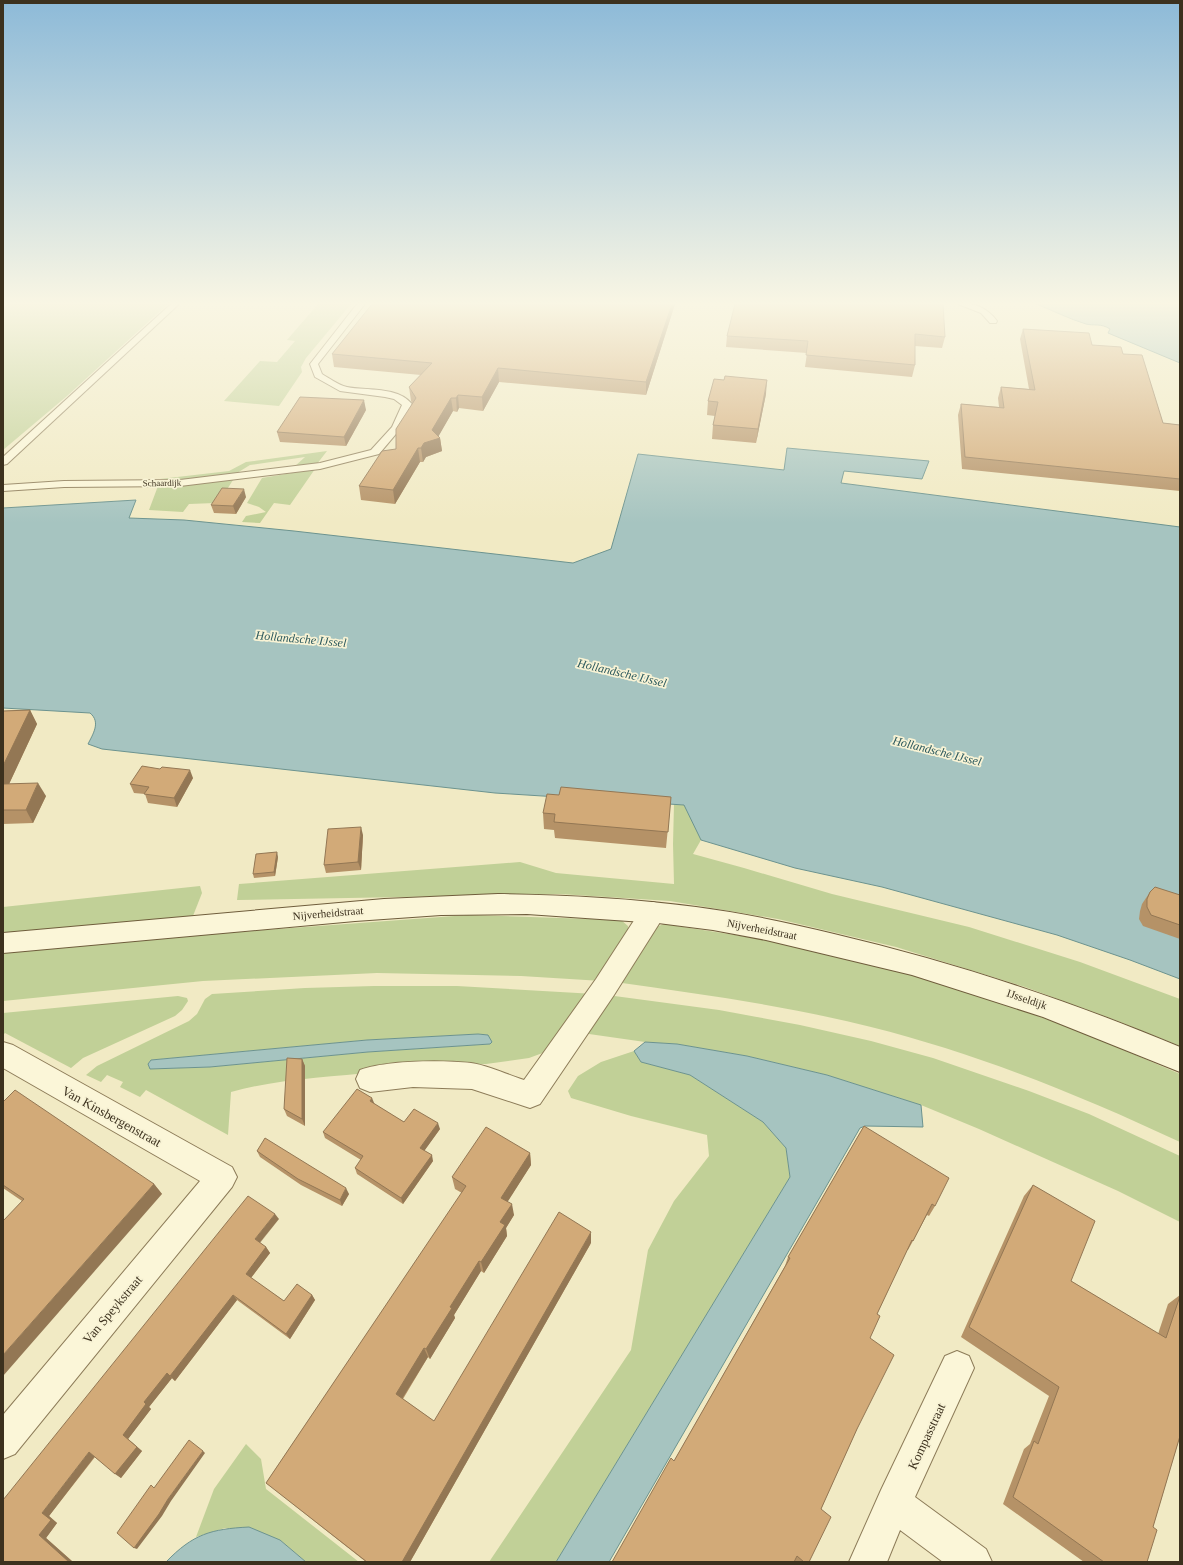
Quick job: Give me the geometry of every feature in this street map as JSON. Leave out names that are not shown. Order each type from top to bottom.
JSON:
[{"type":"street","name":"Nijverheidstraat","points":[[3,943],[354,911],[456,905],[525,904],[597,907],[697,917],[754,927],[869,952]]},
{"type":"street","points":[[370,1079],[413,1074],[472,1076],[530,1095],[605,987],[653,912]]},
{"type":"street","name":"IJsseldijk","points":[[869,952],[1036,1002],[1095,1024],[1180,1060]]},
{"type":"street","name":"Van Kinsbergenstraat","points":[[3,1054],[222,1177]]},
{"type":"street","name":"Van Speykstraat","points":[[3,1442],[222,1177]]},
{"type":"street","name":"Kompasstraat","points":[[868,1562],[957,1368]]},
{"type":"street","points":[[894,1503],[973,1562]]},
{"type":"lane","points":[[3,462],[95,377]]},
{"type":"lane","name":"Schaardijk","points":[[3,488],[64,484],[180,483],[320,466],[375,452],[396,428],[406,404],[397,397],[385,394],[343,389],[322,377]]},
{"type":"green space","points":[[3,377],[88,377],[67,396],[3,450]]},
{"type":"green space","points":[[246,377],[299,377],[279,406],[224,401]]},
{"type":"green space","points":[[327,451],[317,464],[294,467],[305,457],[250,465],[237,473],[176,480],[160,479],[229,471],[246,462]]},
{"type":"green space","points":[[315,469],[290,505],[274,503],[260,523],[242,522],[246,516],[266,512],[259,507],[247,503],[262,478]]},
{"type":"green space","points":[[233,480],[221,499],[215,503],[189,504],[183,512],[149,510],[158,486],[190,485]]},
{"type":"green space","points":[[674,804],[685,805],[701,840],[693,854],[832,894],[969,927],[1080,962],[1180,999],[1180,1046],[1025,987],[896,947],[778,919],[670,901],[560,894],[237,900],[239,884],[520,862],[556,873],[674,884]]},
{"type":"green space","points":[[200,886],[202,893],[191,921],[3,938],[3,907]]},
{"type":"green space","points":[[468,915],[621,920],[628,926],[629,934],[602,981],[521,976],[377,973],[203,981],[3,1001],[3,953],[197,935]]},
{"type":"green space","points":[[664,924],[773,941],[900,969],[1019,1009],[1089,1035],[1180,1074],[1180,1142],[1105,1108],[1028,1077],[911,1038],[871,1027],[808,1013],[712,996],[615,982],[653,928]]},
{"type":"green space","points":[[457,986],[595,994],[548,1051],[529,1058],[486,1064],[379,1065],[377,1072],[285,1081],[231,1092],[228,1135],[146,1090],[140,1097],[120,1087],[123,1082],[107,1075],[101,1082],[86,1075],[97,1066],[189,1021],[197,1014],[205,999],[212,994],[305,988]],"holes":[[[478,1034],[488,1035],[490,1044],[368,1052],[210,1067],[150,1069],[148,1064],[151,1060],[367,1040]]]},
{"type":"green space","points":[[607,995],[719,1010],[800,1025],[871,1041],[933,1058],[1029,1091],[1089,1114],[1180,1156],[1180,1222],[1118,1191],[979,1129],[921,1105],[827,1075],[747,1056],[677,1044],[645,1042],[582,1033]]},
{"type":"green space","points":[[178,996],[187,998],[188,1001],[182,1010],[175,1016],[83,1058],[71,1068],[5,1033],[3,1035],[3,1013]]},
{"type":"green space","points":[[634,1051],[641,1062],[690,1075],[763,1122],[786,1148],[790,1177],[556,1562],[489,1562],[631,1350],[648,1250],[674,1201],[709,1156],[707,1135],[631,1116],[571,1098],[568,1091],[578,1076],[601,1062]]},
{"type":"green space","points":[[246,1444],[261,1459],[266,1489],[359,1562],[306,1562],[280,1540],[225,1528],[196,1537],[214,1489]]},
{"type":"water","name":"Hollandsche IJssel","points":[[787,448],[929,461],[922,479],[844,471],[841,483],[1180,527],[1180,979],[1057,935],[882,887],[795,868],[701,840],[684,805],[495,793],[102,749],[88,744],[96,724],[90,713],[3,708],[3,508],[136,500],[129,518],[184,520],[294,531],[573,563],[611,549],[638,454],[784,470]]},
{"type":"water","points":[[478,1034],[488,1035],[492,1042],[490,1044],[368,1052],[210,1067],[150,1069],[148,1064],[151,1060],[367,1040]]},
{"type":"water","points":[[645,1042],[677,1044],[747,1056],[827,1075],[921,1105],[923,1127],[865,1126],[860,1128],[609,1562],[556,1562],[790,1177],[786,1148],[763,1122],[690,1075],[641,1062],[634,1051]]},
{"type":"water","points":[[249,1527],[280,1540],[306,1562],[166,1562],[185,1545],[203,1535],[224,1529]]},
{"type":"building","points":[[419,377],[493,377],[482,397],[458,395],[456,398],[451,398],[432,430],[440,438],[424,443],[421,448],[418,448],[393,490],[359,486],[382,451],[396,449],[396,429],[416,398],[409,387]]},
{"type":"building","points":[[593,377],[648,377],[646,382]]},
{"type":"building","points":[[725,377],[736,377],[767,380],[758,429],[713,425],[718,402],[708,401],[714,379],[724,380]]},
{"type":"building","points":[[1032,377],[1149,377],[1163,423],[1180,425],[1180,479],[965,457],[961,404],[1004,408],[1001,387],[1035,390]]},
{"type":"building","points":[[300,397],[364,400],[344,437],[277,432]]},
{"type":"building","points":[[222,488],[244,489],[233,506],[211,505]]},
{"type":"building","points":[[30,710],[3,766],[3,711]]},
{"type":"building","points":[[142,766],[160,769],[162,767],[190,770],[174,798],[144,794],[149,787],[130,784]]},
{"type":"building","points":[[38,783],[26,810],[3,810],[3,784]]},
{"type":"building","points":[[561,787],[671,797],[668,832],[554,822],[555,814],[543,813],[547,794],[559,795]]},
{"type":"building","points":[[361,827],[358,862],[324,865],[328,829]]},
{"type":"building","points":[[277,852],[274,872],[253,874],[256,854]]},
{"type":"building","points":[[1155,887],[1180,895],[1180,925],[1151,915],[1147,907],[1147,899],[1150,892]]},
{"type":"building","points":[[287,1058],[302,1059],[302,1119],[284,1109]]},
{"type":"building","points":[[357,1089],[372,1098],[370,1101],[404,1122],[414,1109],[438,1123],[420,1148],[432,1155],[401,1198],[355,1168],[363,1156],[323,1132]]},
{"type":"building","points":[[15,1090],[154,1184],[3,1355],[3,1221],[24,1199],[3,1185],[3,1102]]},
{"type":"building","points":[[864,1126],[949,1178],[935,1206],[932,1204],[913,1241],[912,1240],[877,1314],[880,1316],[870,1338],[894,1355],[857,1429],[821,1509],[831,1517],[809,1562],[804,1562],[797,1556],[794,1562],[612,1562],[671,1458],[674,1461],[790,1258],[788,1257]]},
{"type":"building","points":[[486,1127],[530,1153],[501,1198],[512,1204],[500,1222],[505,1225],[481,1262],[479,1261],[450,1307],[452,1308],[426,1349],[424,1348],[396,1394],[434,1421],[559,1212],[591,1232],[402,1562],[367,1562],[266,1483],[466,1186],[452,1177]]},
{"type":"building","points":[[265,1138],[346,1188],[340,1200],[298,1179],[257,1151]]},
{"type":"building","points":[[1033,1185],[1095,1221],[1071,1281],[1166,1338],[1180,1296],[1180,1436],[1153,1527],[1157,1530],[1147,1562],[1104,1562],[1013,1497],[1034,1441],[1038,1444],[1059,1387],[969,1327]]},
{"type":"building","points":[[248,1196],[275,1214],[255,1239],[266,1247],[246,1274],[284,1301],[297,1284],[312,1295],[286,1334],[233,1295],[170,1376],[167,1373],[144,1402],[146,1404],[123,1435],[137,1447],[115,1474],[89,1452],[42,1513],[51,1520],[39,1535],[69,1562],[3,1562],[3,1500]]},
{"type":"building","points":[[189,1440],[203,1451],[134,1548],[117,1533],[151,1485],[154,1488]]}]
